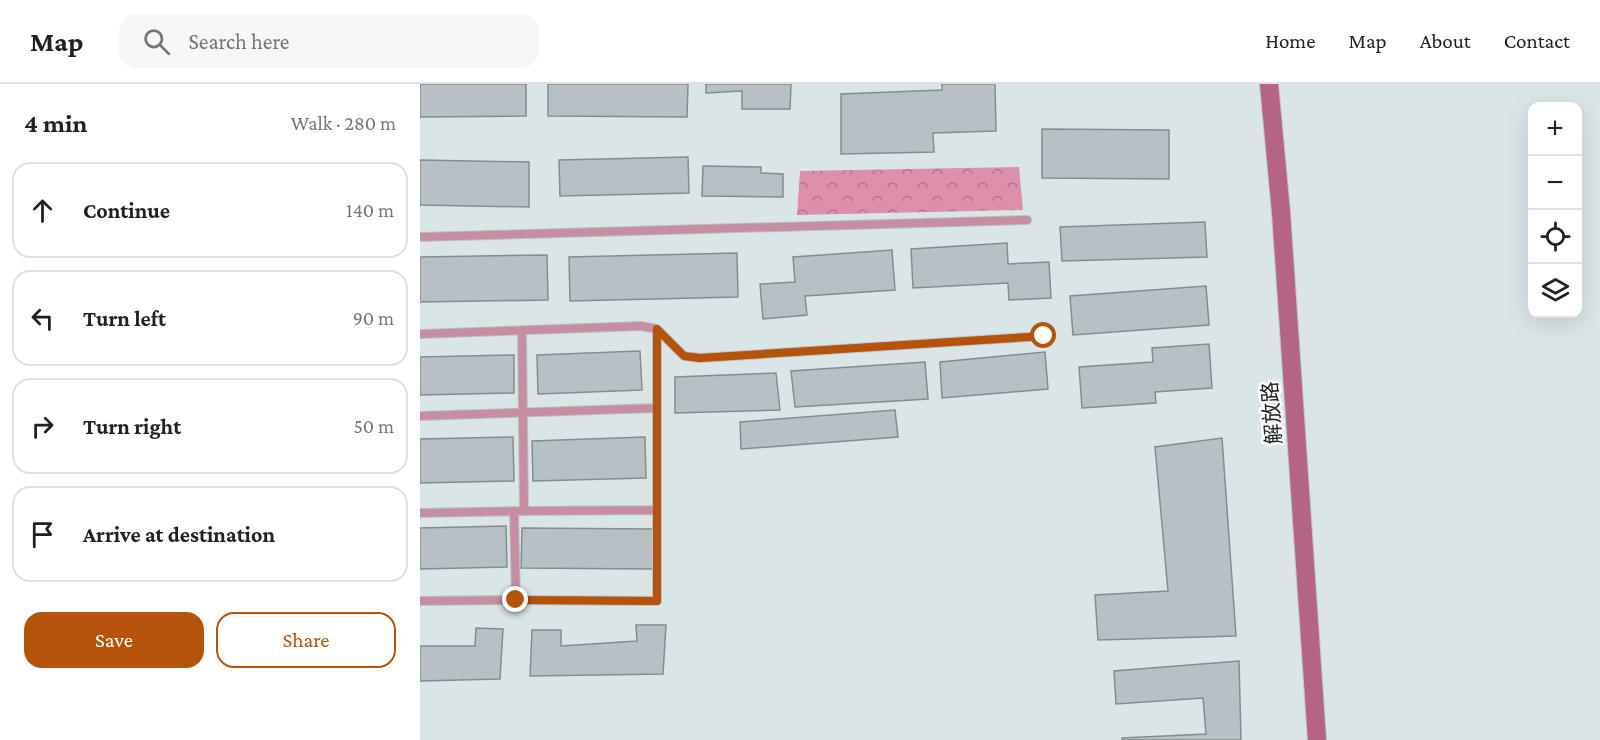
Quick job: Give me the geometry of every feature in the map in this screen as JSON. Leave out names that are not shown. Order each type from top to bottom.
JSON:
[{"type":"street","name":"解放路","points":[[1269,84],[1281,212],[1317,740]]},
{"type":"lane","points":[[420,237],[1028,220]]},
{"type":"lane","points":[[420,334],[641,326],[657,329],[684,356],[700,358],[1044,336]]},
{"type":"lane","points":[[420,601],[657,601],[657,329]]},
{"type":"lane","points":[[522,330],[524,511]]},
{"type":"lane","points":[[420,416],[657,408]]},
{"type":"lane","points":[[420,513],[657,510]]},
{"type":"lane","points":[[514,511],[516,600]]},
{"type":"green space","points":[[1019,167],[1023,210],[797,215],[800,171]]},
{"type":"building","points":[[420,84],[526,84],[526,116],[420,117]]},
{"type":"building","points":[[548,84],[688,84],[687,117],[548,116]]},
{"type":"building","points":[[706,84],[791,84],[790,109],[742,109],[742,91],[706,93]]},
{"type":"building","points":[[942,84],[995,84],[996,131],[933,133],[934,152],[841,154],[841,94],[942,90]]},
{"type":"building","points":[[1042,129],[1169,130],[1169,179],[1042,178]]},
{"type":"building","points":[[688,157],[689,193],[560,196],[559,160]]},
{"type":"building","points":[[420,160],[529,162],[529,207],[420,205]]},
{"type":"building","points":[[703,166],[761,167],[761,173],[783,174],[783,197],[702,196]]},
{"type":"building","points":[[1205,222],[1207,257],[1062,261],[1060,227]]},
{"type":"building","points":[[1007,243],[1008,264],[1049,262],[1051,298],[1009,300],[1008,283],[913,288],[911,249]]},
{"type":"building","points":[[892,250],[895,290],[805,296],[807,315],[763,319],[760,284],[795,282],[793,257]]},
{"type":"building","points":[[737,253],[738,297],[570,301],[569,257]]},
{"type":"building","points":[[547,255],[548,300],[420,302],[420,257]]},
{"type":"building","points":[[1206,286],[1209,325],[1073,335],[1070,296]]},
{"type":"building","points":[[1209,344],[1212,388],[1155,392],[1156,403],[1082,408],[1079,367],[1153,362],[1152,348]]},
{"type":"building","points":[[640,351],[642,390],[538,394],[537,355]]},
{"type":"building","points":[[1045,352],[1048,389],[942,398],[940,362]]},
{"type":"building","points":[[514,355],[514,393],[420,395],[420,357]]},
{"type":"building","points":[[925,362],[928,399],[795,407],[791,371]]},
{"type":"building","points":[[776,373],[780,410],[675,413],[675,377]]},
{"type":"building","points":[[895,410],[898,437],[741,449],[740,422]]},
{"type":"building","points":[[513,437],[514,481],[420,483],[420,439]]},
{"type":"building","points":[[645,437],[646,478],[533,481],[532,441]]},
{"type":"building","points":[[1222,438],[1236,636],[1098,640],[1095,595],[1168,591],[1155,447]]},
{"type":"building","points":[[506,526],[507,567],[420,569],[420,528]]},
{"type":"building","points":[[522,528],[654,529],[654,569],[521,568]]},
{"type":"building","points":[[636,625],[666,625],[663,674],[530,676],[532,630],[561,630],[561,646],[637,641]]},
{"type":"building","points":[[476,628],[503,629],[500,679],[420,681],[420,646],[475,646]]},
{"type":"building","points":[[1239,661],[1241,740],[1122,740],[1122,738],[1206,734],[1203,698],[1116,704],[1114,671]]},
{"type":"route","points":[[516,600],[657,601],[657,329],[684,356],[700,358],[1044,336]]}]
